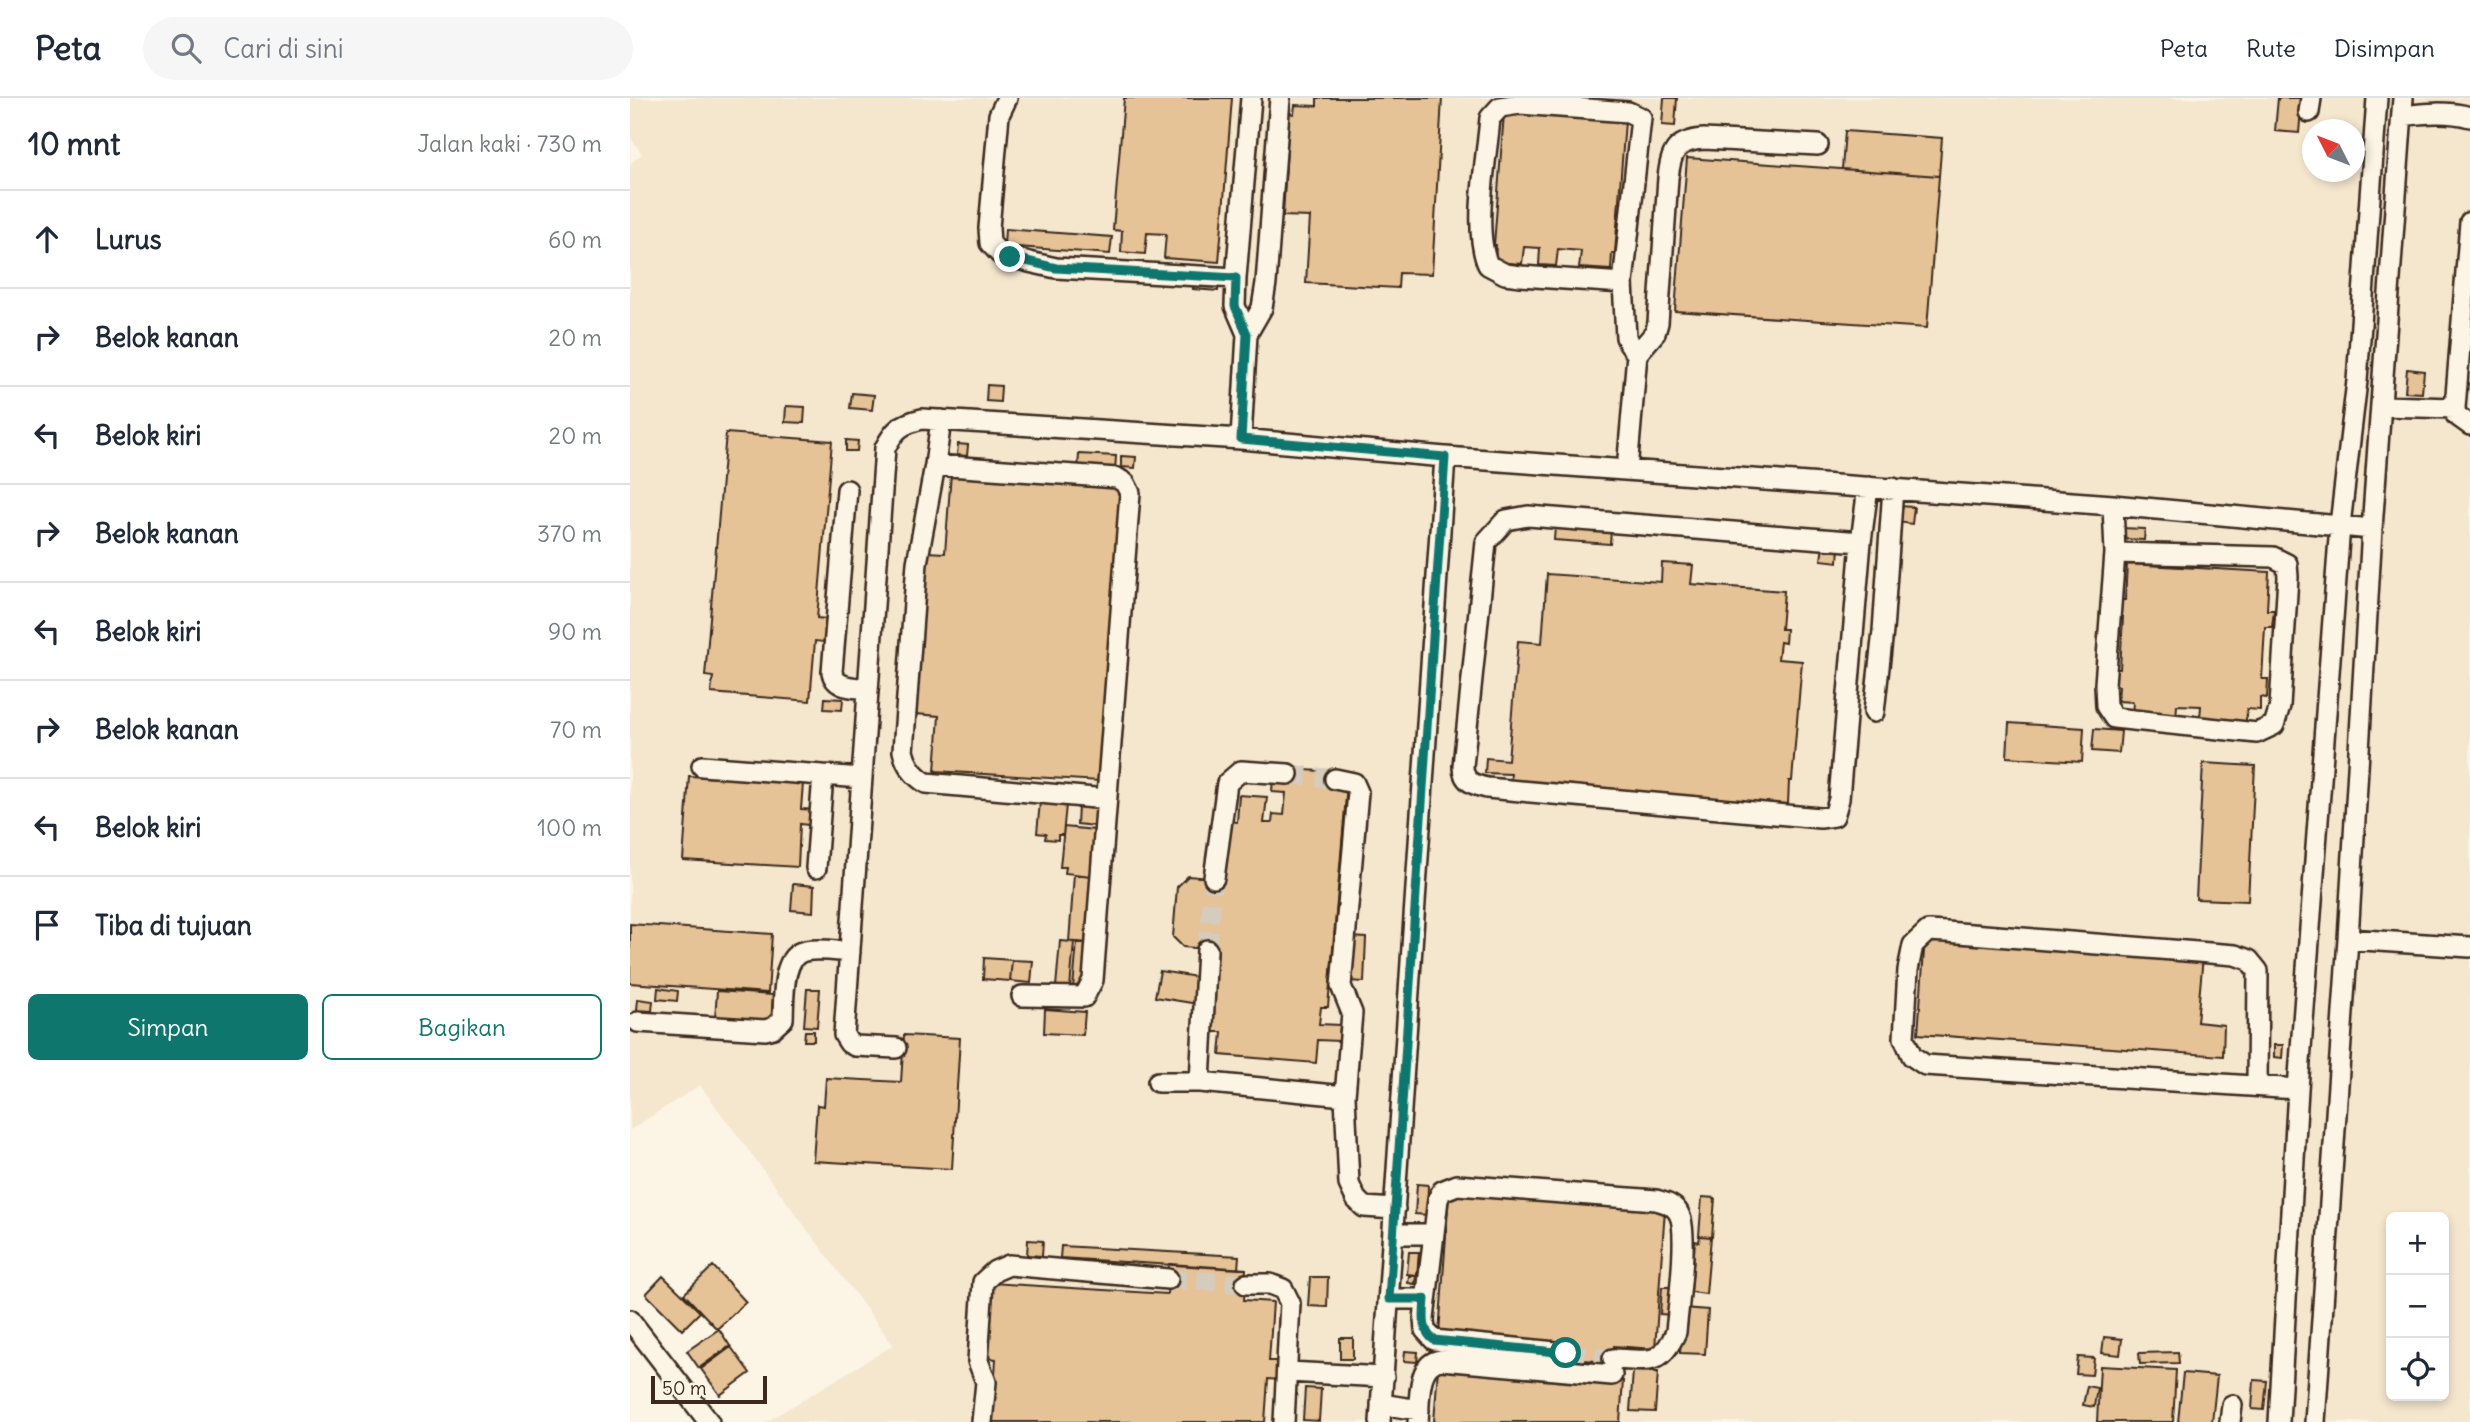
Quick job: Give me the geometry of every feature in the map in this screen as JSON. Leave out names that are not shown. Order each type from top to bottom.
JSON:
[{"type":"street","points":[[1007,98],[999,115],[989,228],[990,243],[1000,254],[1056,268],[1236,278]]},
{"type":"street","points":[[1241,439],[1247,334],[1235,306],[1251,98]]},
{"type":"street","points":[[1247,334],[1262,308],[1266,283],[1280,98]]},
{"type":"street","points":[[2280,1422],[2298,1089],[2340,525],[2357,381],[2377,98]]},
{"type":"street","points":[[1623,283],[1505,274],[1488,265],[1482,250],[1482,214],[1490,118],[1500,107],[1520,104],[1628,112],[1641,118],[1623,283],[1626,337],[1637,354]]},
{"type":"street","points":[[2315,1422],[2348,939],[2372,530],[2403,107],[2470,117]]},
{"type":"street","points":[[1627,470],[1637,354],[1656,333],[1658,323],[1668,178],[1676,148],[1688,140],[1704,139],[1818,145]]},
{"type":"street","points":[[2470,222],[2455,408],[2460,420],[2470,425]]},
{"type":"street","points":[[2382,406],[2455,408]]},
{"type":"street","points":[[896,1048],[855,1046],[845,1040],[885,448],[894,431],[922,419],[1241,439],[1445,457],[1893,488],[2113,505],[2372,530]]},
{"type":"street","points":[[941,420],[936,465],[917,564],[903,751],[905,761],[918,778],[935,784],[1106,799]]},
{"type":"street","points":[[1445,457],[1380,1413],[1419,1416],[1423,1375],[1428,1365],[1434,1361],[1613,1367],[1661,1356],[1676,1332],[1683,1226],[1676,1209],[1668,1203],[1457,1185],[1442,1191],[1438,1199],[1425,1299],[1425,1330],[1428,1336],[1434,1340],[1566,1353]]},
{"type":"street","points":[[936,465],[1117,478],[1125,483],[1130,493],[1093,980],[1084,998],[1022,996]]},
{"type":"street","points":[[1861,542],[1528,516],[1506,520],[1486,542],[1463,766],[1466,779],[1472,785],[1487,788],[1819,818],[1834,816],[1839,799],[1868,487]]},
{"type":"street","points":[[1874,712],[1883,631],[1893,488]]},
{"type":"street","points":[[847,490],[832,678],[838,684],[868,689]]},
{"type":"street","points":[[2113,505],[2115,553],[2105,684],[2109,714],[2114,718],[2258,733],[2274,725],[2280,706],[2287,564],[2273,557],[2115,553]]},
{"type":"street","points":[[702,765],[862,778]]},
{"type":"street","points":[[1214,878],[1227,783],[1241,771],[1288,774]]},
{"type":"street","points":[[816,867],[823,775]]},
{"type":"street","points":[[1335,779],[1354,783],[1358,792],[1341,986],[1352,1013],[1345,1096],[1349,1184],[1356,1199],[1364,1207],[1395,1209]]},
{"type":"street","points":[[2257,1086],[2258,971],[2249,960],[2235,955],[1928,931],[1913,945],[1908,970],[1904,1038],[1912,1056],[1925,1065],[2298,1089]]},
{"type":"street","points":[[2348,939],[2470,947]]},
{"type":"street","points":[[1200,1082],[1207,950]]},
{"type":"street","points":[[638,1022],[765,1030],[773,1028],[783,1019],[787,968],[795,957],[807,951],[850,952]]},
{"type":"street","points":[[1158,1082],[1200,1082],[1345,1096]]},
{"type":"street","points":[[1393,1234],[1433,1234]]},
{"type":"street","points":[[982,1422],[986,1382],[978,1361],[983,1282],[995,1271],[1010,1265],[1168,1279]]},
{"type":"street","points":[[1246,1284],[1270,1284],[1283,1289],[1290,1303],[1284,1422]]},
{"type":"street","points":[[1389,1299],[1425,1299]]},
{"type":"street","points":[[630,1320],[709,1422]]},
{"type":"street","points":[[1288,1372],[1384,1377]]},
{"type":"shaded area","points":[[630,98],[2470,98],[2470,1422],[766,1422],[893,1345],[700,1085],[630,1130],[630,164],[642,154],[630,137]]},
{"type":"building","points":[[1124,98],[1232,98],[1219,262],[1164,258],[1166,234],[1147,233],[1145,254],[1121,252],[1122,231],[1113,230]]},
{"type":"building","points":[[1317,98],[1442,98],[1432,274],[1399,273],[1398,288],[1306,283],[1310,217],[1283,216],[1289,113],[1294,114],[1295,105],[1317,106]]},
{"type":"building","points":[[1664,98],[1677,98],[1675,126],[1662,125]]},
{"type":"building","points":[[2278,98],[2302,98],[2299,133],[2275,131]]},
{"type":"building","points":[[1504,113],[1625,121],[1615,253],[1612,253],[1611,270],[1579,268],[1581,251],[1558,249],[1556,266],[1539,265],[1540,248],[1524,247],[1522,264],[1495,262]]},
{"type":"building","points":[[1845,131],[1942,138],[1939,176],[1842,169]]},
{"type":"building","points":[[1687,158],[1939,176],[1927,328],[1675,311]]},
{"type":"building","points":[[1005,229],[1112,237],[1110,254],[1004,246]]},
{"type":"building","points":[[1194,278],[1219,280],[1218,291],[1193,289]]},
{"type":"building","points":[[2407,369],[2424,371],[2422,393],[2405,392]]},
{"type":"building","points":[[987,385],[1001,386],[1000,402],[986,401]]},
{"type":"building","points":[[852,393],[874,395],[872,410],[850,408]]},
{"type":"building","points":[[786,406],[805,407],[804,423],[785,422]]},
{"type":"building","points":[[726,433],[832,441],[817,618],[826,619],[824,642],[815,641],[810,701],[711,693],[713,677],[705,676]]},
{"type":"building","points":[[846,440],[858,441],[857,451],[846,451]]},
{"type":"building","points":[[958,444],[968,445],[967,456],[957,455]]},
{"type":"building","points":[[1079,454],[1116,456],[1115,472],[1078,470]]},
{"type":"building","points":[[1121,456],[1136,457],[1135,468],[1121,467]]},
{"type":"building","points":[[951,473],[1121,485],[1100,781],[935,771],[939,716],[916,714],[927,552],[945,553]]},
{"type":"building","points":[[1898,506],[1914,507],[1912,524],[1896,522]]},
{"type":"building","points":[[1555,526],[1611,530],[1610,544],[1554,540]]},
{"type":"building","points":[[2121,528],[2145,529],[2144,540],[2121,539]]},
{"type":"building","points":[[1823,546],[1839,547],[1838,562],[1821,560]]},
{"type":"building","points":[[1662,563],[1693,565],[1691,584],[1784,591],[1781,629],[1786,629],[1785,643],[1780,642],[1778,659],[1802,661],[1788,804],[1510,783],[1511,774],[1485,773],[1486,758],[1508,760],[1518,641],[1542,643],[1547,574],[1661,582]]},
{"type":"building","points":[[2127,564],[2269,572],[2267,610],[2274,610],[2272,627],[2265,627],[2262,679],[2268,679],[2267,698],[2260,697],[2260,710],[2247,709],[2245,730],[2214,728],[2214,719],[2200,718],[2201,706],[2177,705],[2176,718],[2132,715],[2133,702],[2118,701],[2116,669],[2120,669],[2123,617],[2120,616],[2122,600],[2125,600]]},
{"type":"building","points":[[825,698],[843,699],[842,710],[824,709]]},
{"type":"building","points":[[2009,723],[2084,728],[2082,762],[2007,757]]},
{"type":"building","points":[[2094,729],[2121,731],[2119,753],[2092,751]]},
{"type":"building","points":[[2203,763],[2255,766],[2248,901],[2196,899]]},
{"type":"building","points":[[1289,769],[1336,772],[1347,784],[1328,1007],[1321,1007],[1319,1024],[1340,1025],[1339,1041],[1318,1040],[1316,1063],[1220,1055],[1222,1032],[1211,1032],[1218,950],[1183,947],[1173,937],[1177,887],[1188,876],[1223,879],[1228,821],[1237,822],[1239,795],[1267,797],[1264,823],[1272,823],[1273,814],[1284,815],[1286,793],[1272,792],[1273,778]]},
{"type":"building","points":[[689,776],[803,783],[801,809],[817,810],[816,826],[800,824],[798,867],[683,860]]},
{"type":"building","points":[[1040,802],[1066,805],[1063,835],[1058,835],[1058,840],[1045,839],[1046,834],[1037,833]]},
{"type":"building","points":[[1078,805],[1097,806],[1095,826],[1077,824]]},
{"type":"building","points":[[1064,827],[1095,830],[1091,876],[1065,873],[1066,867],[1060,867]]},
{"type":"building","points":[[1074,874],[1091,876],[1085,943],[1069,942]]},
{"type":"building","points":[[793,884],[814,886],[813,912],[791,910]]},
{"type":"building","points":[[630,924],[772,934],[768,993],[630,983]]},
{"type":"building","points":[[1351,937],[1366,938],[1364,982],[1349,981]]},
{"type":"building","points":[[1925,937],[2203,956],[2197,1022],[2224,1025],[2223,1056],[1918,1034]]},
{"type":"building","points":[[1060,941],[1074,942],[1070,988],[1056,987]]},
{"type":"building","points":[[1077,942],[1088,943],[1084,989],[1073,988]]},
{"type":"building","points":[[984,958],[1012,960],[1010,981],[983,979]]},
{"type":"building","points":[[1012,960],[1033,961],[1031,983],[1010,981]]},
{"type":"building","points":[[1160,971],[1203,978],[1198,1004],[1155,997]]},
{"type":"building","points":[[658,988],[678,991],[677,1001],[657,999]]},
{"type":"building","points":[[807,989],[820,989],[817,1027],[804,1026]]},
{"type":"building","points":[[717,991],[773,995],[771,1023],[715,1019]]},
{"type":"building","points":[[638,999],[653,1001],[652,1011],[637,1010]]},
{"type":"building","points":[[1045,1009],[1085,1012],[1083,1035],[1044,1033]]},
{"type":"building","points":[[805,1031],[814,1031],[814,1041],[804,1041]]},
{"type":"building","points":[[904,1035],[960,1038],[952,1169],[813,1161],[817,1105],[824,1106],[826,1078],[901,1082]]},
{"type":"building","points":[[2274,1045],[2283,1045],[2282,1058],[2274,1057]]},
{"type":"building","points":[[1417,1184],[1428,1185],[1427,1215],[1415,1214]]},
{"type":"building","points":[[1449,1194],[1665,1209],[1655,1349],[1614,1346],[1613,1362],[1567,1359],[1568,1343],[1439,1334]]},
{"type":"building","points":[[1702,1197],[1715,1198],[1712,1237],[1699,1236]]},
{"type":"building","points":[[1700,1236],[1711,1237],[1706,1294],[1691,1292],[1695,1241],[1699,1242]]},
{"type":"building","points":[[1028,1240],[1043,1241],[1042,1256],[1027,1255]]},
{"type":"building","points":[[1061,1246],[1239,1256],[1238,1269],[1060,1258]]},
{"type":"building","points":[[1409,1252],[1419,1252],[1417,1275],[1407,1274]]},
{"type":"building","points":[[1169,1264],[1246,1269],[1244,1300],[1273,1302],[1269,1361],[1281,1361],[1280,1380],[1268,1379],[1265,1422],[992,1422],[996,1359],[987,1358],[992,1283],[1167,1294]]},
{"type":"building","points":[[713,1266],[746,1302],[717,1329],[684,1294]]},
{"type":"building","points":[[663,1276],[700,1312],[682,1330],[646,1294]]},
{"type":"building","points":[[1409,1276],[1416,1276],[1415,1284],[1408,1283]]},
{"type":"building","points":[[1310,1277],[1328,1277],[1327,1307],[1308,1306]]},
{"type":"building","points":[[1662,1287],[1674,1287],[1672,1315],[1660,1314]]},
{"type":"building","points":[[1683,1308],[1708,1310],[1705,1354],[1680,1353]]},
{"type":"building","points":[[719,1329],[730,1346],[699,1368],[687,1351]]},
{"type":"building","points":[[2104,1337],[2122,1339],[2120,1355],[2102,1353]]},
{"type":"building","points":[[1340,1338],[1353,1338],[1353,1359],[1340,1359]]},
{"type":"building","points":[[731,1347],[750,1373],[720,1395],[701,1369]]},
{"type":"building","points":[[1405,1351],[1418,1352],[1417,1362],[1404,1361]]},
{"type":"building","points":[[2178,1352],[2179,1363],[2140,1364],[2139,1353]]},
{"type":"building","points":[[2078,1357],[2094,1358],[2092,1375],[2076,1374]]},
{"type":"building","points":[[2100,1366],[2176,1370],[2173,1422],[2097,1422]]},
{"type":"building","points":[[1438,1368],[1623,1381],[1620,1422],[1434,1422]]},
{"type":"building","points":[[1633,1371],[1658,1372],[1655,1412],[1630,1411]]},
{"type":"building","points":[[2183,1373],[2217,1376],[2212,1422],[2178,1422]]},
{"type":"building","points":[[2254,1380],[2267,1381],[2264,1410],[2252,1409]]},
{"type":"building","points":[[2087,1386],[2097,1388],[2094,1407],[2083,1405]]},
{"type":"building","points":[[1305,1388],[1321,1389],[1319,1421],[1303,1420]]},
{"type":"tunnel","points":[[1288,774],[1335,779]]},
{"type":"tunnel","points":[[1207,950],[1214,878]]},
{"type":"tunnel","points":[[1168,1279],[1246,1284]]},
{"type":"tunnel","points":[[1566,1353],[1613,1359]]},
{"type":"route","points":[[1010,257],[1056,268],[1236,278],[1235,306],[1247,334],[1241,439],[1445,457],[1389,1299],[1425,1299],[1425,1330],[1434,1340],[1566,1353]]}]
